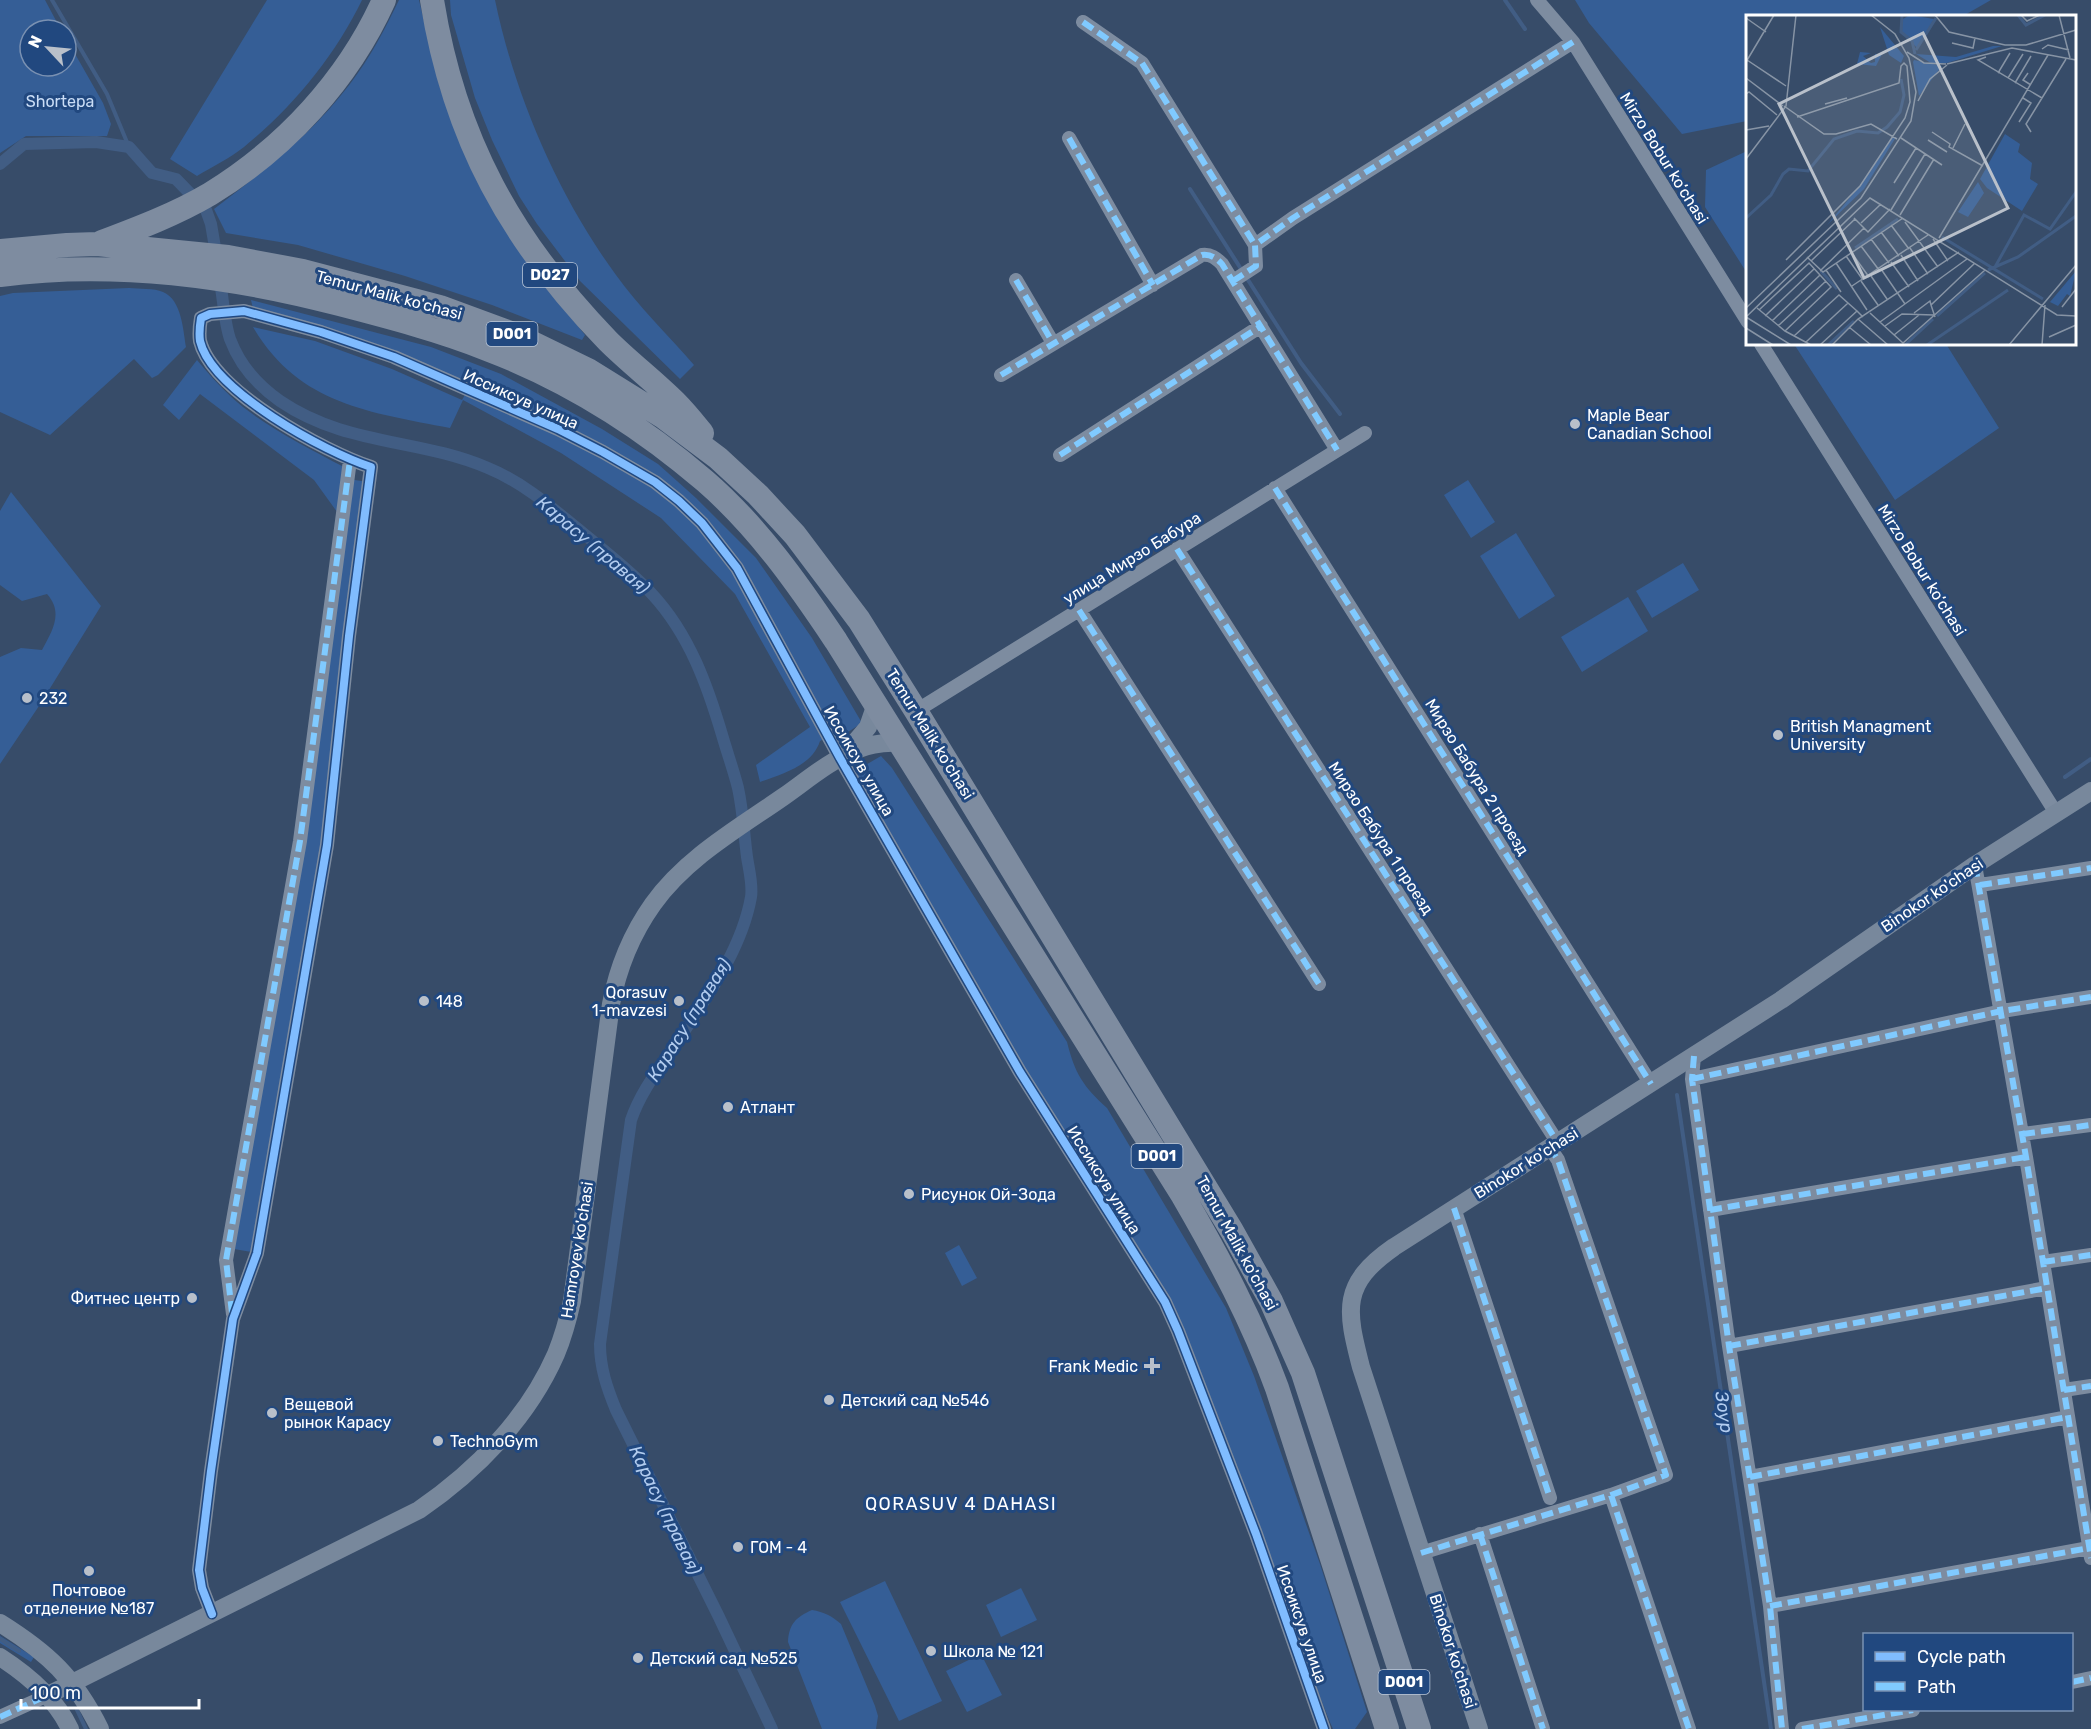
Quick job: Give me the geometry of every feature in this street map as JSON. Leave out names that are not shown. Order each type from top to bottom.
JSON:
[{"type":"highway","points":[[97,244],[187,206],[209,194],[265,154],[322,99],[354,55],[384,0]]},
{"type":"highway","name":"D027","points":[[432,0],[460,117],[488,179],[520,234],[541,265],[590,321],[630,362],[675,402],[758,495]]},
{"type":"highway","name":"Temur Malik ko'chasi","points":[[0,251],[97,244],[218,267],[278,289],[369,312],[464,340],[537,370],[627,422],[707,483],[761,538],[822,620],[876,704],[1183,1196],[1236,1290],[1258,1339],[1276,1388],[1387,1729]]},
{"type":"highway","name":"Temur Malik ko'chasi","points":[[0,275],[68,268],[133,270],[218,267],[303,271],[431,304],[541,346],[611,383],[669,421],[718,458],[758,495],[795,535],[844,598],[916,711],[1232,1231],[1271,1301],[1304,1373],[1419,1729]]},
{"type":"highway","points":[[1360,1645],[1389,1635]]},
{"type":"main road","name":"Hamroyev ko'chasi","points":[[46,1696],[389,1527],[430,1503],[492,1449],[532,1397],[557,1353],[572,1301],[610,1014],[620,966],[644,917],[667,888],[693,862],[840,758],[864,734],[876,704]]},
{"type":"main road","name":"Hamroyev ko'chasi","points":[[840,758],[870,746],[900,743]]},
{"type":"main road","name":"Binokor ko'chasi","points":[[1479,1729],[1358,1358],[1351,1319],[1351,1299],[1356,1283],[1376,1261],[1455,1208],[1781,1000],[1975,865],[2091,791]]},
{"type":"main road","points":[[0,1623],[36,1647],[73,1683],[87,1702],[100,1729]]},
{"type":"main road","points":[[0,1657],[25,1675],[46,1696],[63,1714],[70,1729]]},
{"type":"street","name":"Mirzo Bobur ko‘chasi","points":[[1537,0],[1572,42],[1746,319]]},
{"type":"street","points":[[1083,22],[1142,63],[1255,245],[1256,266],[1233,281]]},
{"type":"street","points":[[1255,245],[1293,218],[1572,42]]},
{"type":"street","points":[[1069,138],[1153,285]]},
{"type":"street","points":[[1000,375],[1202,255],[1213,256],[1222,264],[1233,281],[1336,450]]},
{"type":"street","points":[[1016,280],[1053,343]]},
{"type":"street","name":"Иссиксув улица","points":[[233,1319],[257,1253],[327,845],[349,636],[371,467],[350,460],[269,415],[222,375],[200,340],[201,318],[210,314],[244,311],[321,332],[394,357],[558,429],[603,452],[655,482],[679,501],[702,523],[738,568],[840,758],[1020,1072],[1165,1302],[1256,1534],[1324,1729]]},
{"type":"street","points":[[1060,455],[1261,326]]},
{"type":"street","name":"Mirzo Bobur ko‘chasi","points":[[1762,345],[2056,813]]},
{"type":"street","name":"улица Мирзо Бабура","points":[[916,711],[1365,433]]},
{"type":"street","points":[[212,1614],[202,1588],[199,1570],[233,1319],[226,1260],[300,841],[350,460]]},
{"type":"street","name":"Мирзо Бабура 2 проезд","points":[[1275,488],[1651,1084]]},
{"type":"street","name":"Мирзо Бабура 1 проезд","points":[[1177,549],[1554,1146],[1666,1475],[1611,1495]]},
{"type":"street","points":[[1079,610],[1318,984]]},
{"type":"street","points":[[1770,1606],[2090,1553],[2088,1521],[2068,1417],[2023,1134],[1975,865]]},
{"type":"street","points":[[1980,885],[2091,868]]},
{"type":"street","points":[[1692,1079],[2002,1011],[2091,998]]},
{"type":"street","points":[[1694,1056],[1692,1079],[1729,1346],[1770,1606],[1782,1729]]},
{"type":"street","points":[[2023,1134],[2091,1125]]},
{"type":"street","points":[[1710,1210],[2026,1157]]},
{"type":"street","points":[[1455,1208],[1550,1498]]},
{"type":"street","points":[[2043,1262],[2091,1255]]},
{"type":"street","points":[[1729,1346],[2048,1288]]},
{"type":"street","points":[[2064,1390],[2091,1386]]},
{"type":"street","points":[[1750,1478],[2068,1417]]},
{"type":"street","points":[[1421,1553],[1611,1495],[1689,1729]]},
{"type":"street","points":[[1480,1534],[1543,1729]]},
{"type":"street","points":[[2073,1682],[2091,1678]]},
{"type":"street","points":[[0,1717],[46,1696]]},
{"type":"street","points":[[1802,1729],[1907,1711]]},
{"type":"green space","name":"Shortepa","points":[[0,0],[45,0],[55,18],[18,18],[18,78],[78,78],[78,59],[103,103],[111,124],[107,136],[26,136],[0,153]]},
{"type":"green space","points":[[267,0],[362,0],[326,61],[296,98],[244,147],[197,176],[170,159]]},
{"type":"green space","points":[[399,0],[419,0],[440,88],[464,152],[540,279],[585,335],[582,340],[492,305],[405,276],[298,245],[226,233],[214,209],[286,151],[320,119],[371,54]]},
{"type":"green space","points":[[450,0],[495,0],[514,72],[541,144],[558,179],[575,212],[616,275],[694,365],[680,379],[580,281],[519,196],[475,98],[451,15]]},
{"type":"green space","points":[[1575,0],[1991,0],[1965,15],[1746,15],[1746,121],[1682,134],[1589,23]]},
{"type":"green space","points":[[1746,151],[1746,271],[1705,207],[1706,170]]},
{"type":"green space","points":[[129,288],[163,292],[178,308],[186,347],[158,375],[152,378],[134,359],[50,435],[0,412],[0,296],[13,293]]},
{"type":"green space","points":[[251,300],[431,347],[501,374],[602,429],[658,464],[756,558],[812,638],[862,723],[848,732],[837,732],[820,741],[816,750],[803,763],[760,782],[756,765],[810,727],[735,594],[661,518],[561,453],[463,400],[450,428],[365,410],[314,389],[292,373],[271,353],[253,327],[315,341],[392,369],[462,400],[469,388],[253,309]]},
{"type":"green space","points":[[1795,345],[1947,345],[1999,428],[1895,500]]},
{"type":"green space","points":[[197,360],[213,379],[255,416],[344,467],[340,516],[314,480],[200,394],[179,420],[163,405]]},
{"type":"green space","points":[[348,479],[368,482],[327,845],[257,1253],[228,1248],[286,924]]},
{"type":"green space","points":[[1468,480],[1495,522],[1471,538],[1444,495]]},
{"type":"green space","name":"232","points":[[11,492],[101,606],[0,764],[0,657],[21,648],[42,650],[56,615],[52,601],[47,594],[22,601],[0,585],[0,511]]},
{"type":"green space","points":[[1516,533],[1555,596],[1519,619],[1480,556]]},
{"type":"green space","points":[[1683,563],[1699,590],[1652,618],[1636,591]]},
{"type":"green space","points":[[1628,597],[1648,631],[1582,672],[1561,637]]},
{"type":"green space","points":[[881,756],[892,768],[1067,1042],[1073,1063],[1081,1079],[1107,1108],[1226,1308],[1254,1376],[1320,1564],[1367,1712],[1355,1729],[1333,1729],[1178,1331],[859,788],[857,770]]},
{"type":"green space","points":[[959,1245],[977,1278],[962,1286],[945,1253]]},
{"type":"green space","points":[[885,1581],[942,1701],[899,1721],[840,1602]]},
{"type":"green space","points":[[1021,1588],[1037,1620],[1001,1637],[986,1605]]},
{"type":"green space","points":[[812,1610],[828,1615],[841,1624],[875,1706],[878,1716],[876,1729],[822,1729],[788,1642],[794,1622]]},
{"type":"green space","points":[[0,1636],[34,1657],[31,1662],[0,1643]]},
{"type":"green space","points":[[981,1654],[1002,1695],[967,1712],[946,1671]]},
{"type":"waterway","points":[[52,0],[107,94],[129,147]]},
{"type":"waterway","points":[[1505,0],[1525,29]]},
{"type":"waterway","name":"Карасу (правая)","points":[[0,164],[24,144],[96,142],[129,147],[152,173],[176,179],[206,210],[211,224],[217,259]]},
{"type":"waterway","points":[[1190,189],[1301,363],[1340,414]]},
{"type":"waterway","name":"Карасу (правая)","points":[[219,276],[226,325],[234,349],[250,374],[272,395],[305,416],[330,426],[462,458],[488,468],[524,487],[616,561],[652,594],[677,627],[704,681],[738,788],[751,897],[747,916],[723,970],[647,1087],[631,1120],[600,1353],[605,1378],[616,1410],[772,1729]]},
{"type":"waterway","points":[[2065,777],[2091,759]]},
{"type":"waterway","name":"Зоур","points":[[1677,1095],[1771,1729]]},
{"type":"waterway","points":[[0,1639],[19,1651]]},
{"type":"waterway","points":[[77,1710],[86,1729]]},
{"type":"marked path","points":[[1083,22],[1142,63],[1255,245]]},
{"type":"marked path","points":[[1233,281],[1256,266],[1255,245],[1293,218],[1573,42]]},
{"type":"marked path","points":[[1069,138],[1153,285]]},
{"type":"marked path","points":[[1001,375],[1202,255],[1208,255],[1222,264],[1337,450]]},
{"type":"marked path","points":[[1016,280],[1053,343]]},
{"type":"marked path","points":[[1060,455],[1261,326]]},
{"type":"marked path","points":[[232,1313],[226,1260],[300,841],[350,460]]},
{"type":"marked path","points":[[1275,488],[1651,1084]]},
{"type":"marked path","points":[[1177,549],[1558,1143]]},
{"type":"marked path","points":[[1079,610],[1319,984]]},
{"type":"marked path","points":[[1975,865],[2026,1157],[2091,1558]]},
{"type":"marked path","points":[[1980,885],[2091,868]]},
{"type":"marked path","points":[[1692,1079],[2002,1011],[2091,997]]},
{"type":"marked path","points":[[1694,1056],[1692,1079],[1729,1346],[1770,1606],[1782,1729]]},
{"type":"marked path","points":[[2023,1134],[2091,1125]]},
{"type":"marked path","points":[[1421,1553],[1611,1495],[1666,1475],[1558,1160],[1550,1148]]},
{"type":"marked path","points":[[1710,1210],[2026,1157]]},
{"type":"marked path","points":[[1454,1208],[1550,1498]]},
{"type":"marked path","points":[[2043,1262],[2091,1255]]},
{"type":"marked path","points":[[1729,1346],[2047,1288]]},
{"type":"marked path","points":[[2064,1390],[2091,1386]]},
{"type":"marked path","points":[[1750,1477],[2068,1417]]},
{"type":"marked path","points":[[1611,1495],[1689,1729]]},
{"type":"marked path","points":[[1480,1534],[1543,1729]]},
{"type":"marked path","points":[[1770,1606],[2089,1548]]},
{"type":"marked path","points":[[2073,1682],[2091,1678]]},
{"type":"marked path","points":[[0,1717],[46,1696]]},
{"type":"marked path","points":[[1802,1729],[1907,1711]]},
{"type":"cycle path","points":[[212,1614],[202,1588],[199,1570],[211,1471],[233,1319],[257,1253],[327,845],[349,636],[371,467],[300,434],[247,399],[225,380],[209,360],[200,341],[201,318],[210,314],[244,311],[321,332],[394,357],[558,429],[603,452],[655,482],[679,501],[702,523],[737,568],[840,758],[1020,1072],[1165,1302],[1256,1534],[1324,1729]]},
{"type":"place","name":"Maple Bear Canadian School","points":[[1575,424]]},
{"type":"place","name":"232","points":[[27,698]]},
{"type":"place","name":"British Managment University","points":[[1778,735]]},
{"type":"place","name":"148","points":[[424,1001]]},
{"type":"place","name":"Qorasuv 1-mavzesi","points":[[679,1001]]},
{"type":"place","name":"Атлант","points":[[728,1107]]},
{"type":"place","name":"Рисунок Ой-Зода","points":[[909,1194]]},
{"type":"place","name":"Фитнес центр","points":[[192,1298]]},
{"type":"place","name":"Frank Medic","points":[[1152,1366]]},
{"type":"place","name":"Детский сад №546","points":[[829,1400]]},
{"type":"place","name":"Вещевой рынок Карасу","points":[[272,1413]]},
{"type":"place","name":"TechnoGym","points":[[438,1441]]},
{"type":"place","name":"ГОМ - 4","points":[[738,1547]]},
{"type":"place","name":"Почтовое отделение №187","points":[[89,1571]]},
{"type":"place","name":"Школа № 121","points":[[931,1651]]},
{"type":"place","name":"Детский сад №525","points":[[638,1658]]},
{"type":"district","name":"QORASUV 4 DAHASI","points":[[961,1504]]}]
